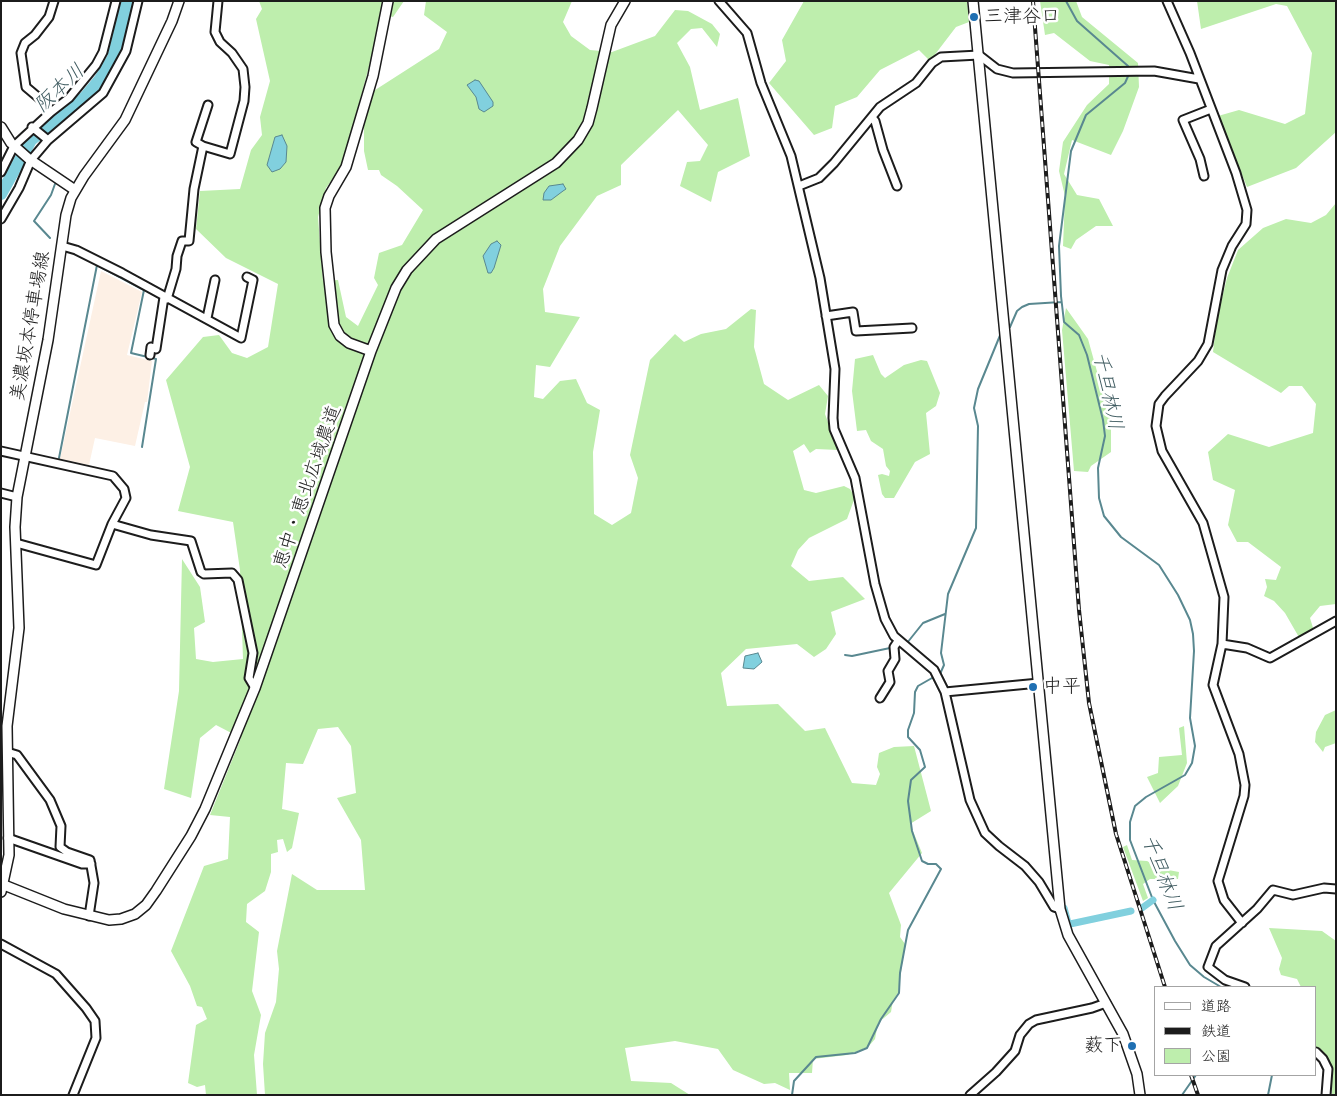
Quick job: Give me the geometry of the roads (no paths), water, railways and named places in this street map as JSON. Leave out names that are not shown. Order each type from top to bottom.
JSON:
[{"type":"street","points":[[51,112],[45,103],[26,87],[21,53],[25,43],[35,35],[49,17],[54,1]]},
{"type":"street","points":[[1,172],[15,147],[32,127],[75,91],[96,65],[103,52],[116,1]]},
{"type":"street","points":[[1,219],[19,188],[30,159],[48,140],[104,93],[126,51],[138,1]]},
{"type":"street","name":"美濃坂本停車場線","points":[[2,889],[8,868],[7,752],[9,700],[19,628],[16,497],[48,340],[66,215],[76,190],[125,120],[151,68],[179,1]]},
{"type":"street","points":[[208,105],[196,142],[230,154],[241,118],[245,94],[243,69],[232,53],[220,42],[215,32],[218,1]]},
{"type":"street","points":[[371,351],[340,336],[334,325],[326,252],[325,208],[328,196],[346,167],[372,76],[388,1]]},
{"type":"street","name":"恵中・恵北広域農道","points":[[2,889],[89,916],[109,920],[121,919],[135,914],[150,899],[191,836],[205,808],[255,688],[371,351],[396,288],[407,270],[426,247],[464,219],[556,163],[578,140],[588,123],[606,42],[615,16],[625,1]]},
{"type":"street","points":[[720,1],[747,33],[761,83],[791,156],[826,316],[835,369],[834,429],[855,478],[861,520],[879,600],[890,630],[898,640],[934,670],[946,692],[964,782],[980,824],[999,846],[1026,866],[1039,882],[1054,907],[1060,909]]},
{"type":"street","points":[[973,1],[1060,909],[1068,934],[1131,1053],[1140,1095]]},
{"type":"street","points":[[1167,1],[1211,109],[1245,198],[1247,210],[1246,224],[1232,246],[1222,270],[1208,344],[1198,361],[1165,396],[1160,404],[1156,426],[1162,451],[1195,504],[1203,522],[1221,580],[1225,608],[1222,644],[1213,685],[1239,754],[1244,796],[1218,881],[1224,900],[1242,923]]},
{"type":"street","points":[[799,186],[819,178],[872,117],[891,99],[916,83],[932,64],[941,57],[979,55],[997,69],[1013,73],[1154,70],[1199,79]]},
{"type":"street","points":[[1204,176],[1200,159],[1183,120],[1211,109]]},
{"type":"street","points":[[872,117],[897,186]]},
{"type":"street","points":[[1,127],[15,147],[76,190]]},
{"type":"street","points":[[32,127],[48,140]]},
{"type":"street","points":[[150,355],[151,347],[156,349],[165,298],[176,269],[177,256],[182,242],[189,241],[194,189],[203,146]]},
{"type":"street","points":[[62,246],[76,250],[122,273],[241,338],[253,280],[247,277]]},
{"type":"street","points":[[207,318],[215,280]]},
{"type":"street","points":[[826,316],[853,312],[856,331],[912,328]]},
{"type":"street","points":[[1,451],[113,476],[124,489],[126,498],[112,524],[96,565],[16,543]]},
{"type":"street","points":[[1,494],[16,497]]},
{"type":"street","points":[[112,524],[151,535],[191,541],[201,572],[204,574],[232,573],[238,580],[253,653],[248,678],[255,688]]},
{"type":"street","points":[[1222,644],[1247,648],[1270,658],[1336,622]]},
{"type":"street","points":[[880,698],[890,682],[888,671],[895,659],[894,647],[898,640]]},
{"type":"street","points":[[946,692],[1039,682]]},
{"type":"street","points":[[7,752],[17,754],[50,800],[61,826],[60,847],[67,852],[90,860],[94,883],[89,916]]},
{"type":"street","points":[[8,838],[82,864],[91,864]]},
{"type":"street","points":[[1242,986],[1226,980],[1208,967],[1216,946],[1242,923],[1273,890],[1280,890],[1293,895],[1324,888],[1336,888]]},
{"type":"street","points":[[1,944],[56,974],[95,1021],[97,1032],[95,1043],[73,1095]]},
{"type":"street","points":[[970,1095],[996,1072],[1015,1051],[1020,1035],[1028,1024],[1036,1020],[1092,1008],[1106,1003]]},
{"type":"street","points":[[1317,1053],[1328,1069],[1326,1095]]},
{"type":"water","points":[[475,80],[479,81],[493,102],[493,106],[484,112],[479,109],[476,97],[467,85]]},
{"type":"water","points":[[282,135],[287,146],[286,162],[280,169],[272,172],[267,165],[275,137]]},
{"type":"water","points":[[563,184],[566,189],[551,200],[543,200],[544,193],[549,186]]},
{"type":"water","points":[[497,241],[501,245],[494,268],[491,273],[488,273],[483,256],[491,244]]},
{"type":"water","points":[[758,653],[762,662],[754,669],[743,668],[745,656]]},
{"type":"waterway","name":"阪本川","points":[[1,194],[31,140],[85,97],[100,79],[113,58],[127,1]]},
{"type":"waterway","name":"千旦林川","points":[[1066,1],[1077,21],[1128,66],[1129,69]]},
{"type":"waterway","name":"千旦林川","points":[[1129,74],[1125,83],[1086,115],[1071,151],[1059,246],[1061,296],[1064,322],[1079,335],[1087,355],[1103,420],[1105,436],[1098,468],[1099,498],[1104,516],[1121,537],[1159,565],[1178,595],[1190,620],[1193,634],[1194,651],[1190,718],[1195,746],[1192,763],[1185,775],[1146,797],[1135,806],[1130,822],[1130,840],[1153,900],[1175,941],[1190,965],[1204,977],[1219,986]]},
{"type":"waterway","points":[[50,238],[34,221],[51,195],[55,184]]},
{"type":"waterway","points":[[59,458],[97,265],[144,290],[131,353],[156,359],[142,447]]},
{"type":"waterway","points":[[1010,327],[1017,311],[1022,307],[1029,304],[1061,302]]},
{"type":"waterway","points":[[940,674],[944,665],[941,653],[948,594],[976,528],[978,426],[974,408],[978,389],[1001,333]]},
{"type":"waterway","points":[[907,643],[923,623],[945,614]]},
{"type":"waterway","points":[[845,655],[852,656],[890,648]]},
{"type":"waterway","points":[[792,1095],[794,1081],[816,1057],[855,1053],[867,1048],[881,1019],[899,993],[900,973],[908,930],[941,869],[936,864],[928,864],[922,861],[912,831],[908,801],[911,780],[925,767],[920,750],[908,737],[908,730],[914,713],[915,692],[918,686],[932,678]]},
{"type":"waterway","points":[[1142,908],[1153,900]]},
{"type":"waterway","points":[[1064,908],[1068,923],[1070,924],[1131,911]]},
{"type":"waterway","points":[[1182,1095],[1195,1076]]},
{"type":"waterway","name":"千旦林川","points":[[1268,1095],[1272,1076]]},
{"type":"railway","points":[[1033,1],[1079,610],[1089,703],[1116,834],[1165,986]]},
{"type":"railway","points":[[1191,1076],[1198,1095]]},
{"type":"place","name":"三津谷口","points":[[974,17]]},
{"type":"place","name":"中平","points":[[1033,687]]},
{"type":"place","name":"薮下","points":[[1132,1046]]}]
